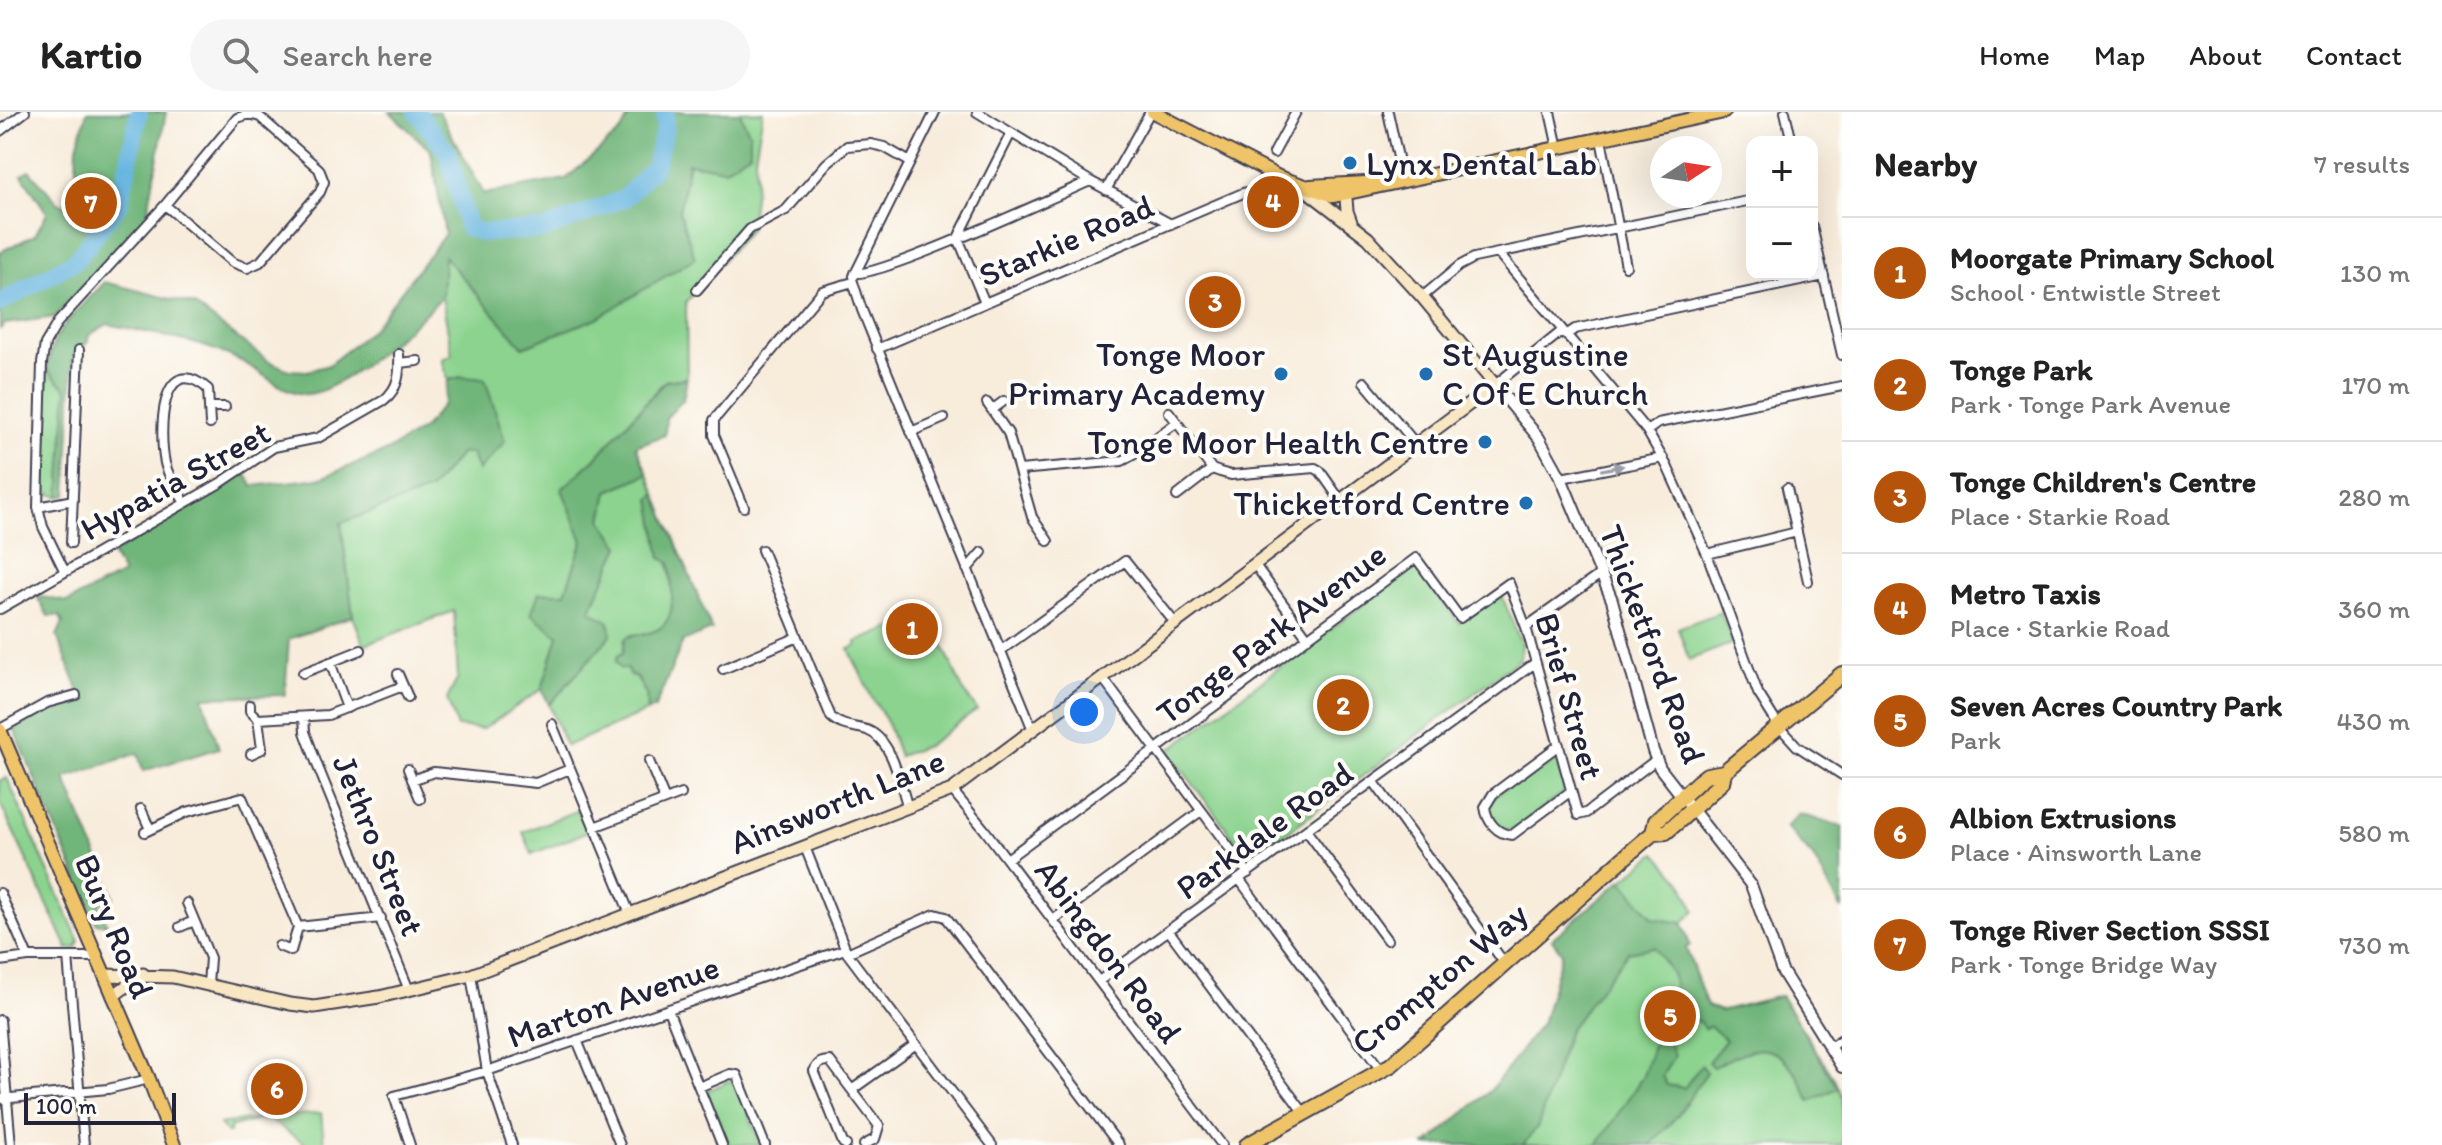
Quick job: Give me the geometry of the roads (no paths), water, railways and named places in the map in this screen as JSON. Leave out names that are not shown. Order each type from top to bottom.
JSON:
[{"type":"highway","name":"Crompton Way","points":[[1247,1145],[1391,1065],[1653,833],[1656,821],[1681,797],[1707,775],[1724,772],[1842,674]]},
{"type":"highway","name":"Crompton Way","points":[[1653,833],[1666,832],[1692,810],[1722,782],[1724,772]]},
{"type":"main road","points":[[1151,112],[1269,172],[1325,195],[1722,112]]},
{"type":"main road","name":"Thicketford Road","points":[[1301,185],[1351,222],[1422,297],[1495,385]]},
{"type":"main road","points":[[1345,190],[1351,222]]},
{"type":"main road","name":"Ainsworth Lane","points":[[104,975],[143,974],[208,984],[314,1007],[409,990],[471,975],[952,790],[1495,385]]},
{"type":"main road","name":"Bury Road","points":[[0,729],[149,1079],[173,1145]]},
{"type":"main road","points":[[113,996],[143,974]]},
{"type":"street","points":[[0,131],[25,112]]},
{"type":"street","points":[[935,112],[854,277],[877,349],[1033,730]]},
{"type":"street","points":[[977,112],[1090,181],[1171,224]]},
{"type":"street","points":[[1106,190],[1151,112]]},
{"type":"street","points":[[1274,153],[1296,112]]},
{"type":"street","points":[[1388,112],[1397,182]]},
{"type":"street","points":[[1550,112],[1558,148]]},
{"type":"street","points":[[1785,112],[1791,136]]},
{"type":"street","points":[[65,572],[43,527],[38,507],[42,368],[45,344],[58,322],[165,205],[237,118],[249,114],[260,117],[319,169],[324,182],[320,192],[260,262],[247,268],[232,262],[165,205]]},
{"type":"street","points":[[985,303],[958,238],[1011,133]]},
{"type":"street","points":[[1601,139],[1626,266]]},
{"type":"street","points":[[697,290],[750,229],[786,210],[827,163],[847,146],[871,144],[884,147],[910,162]]},
{"type":"street","name":"Starkie Road","points":[[877,349],[1255,190],[1269,172]]},
{"type":"street","points":[[744,507],[714,435],[714,420],[822,291],[958,238],[1090,181]]},
{"type":"street","points":[[1422,297],[1467,260],[1746,201]]},
{"type":"street","points":[[1818,251],[1842,355]]},
{"type":"street","points":[[1499,254],[1647,431],[1663,458],[1707,554],[1751,677],[1778,725],[1797,746],[1842,775]]},
{"type":"street","points":[[1495,385],[1535,353],[1575,329],[1824,276]]},
{"type":"street","points":[[708,277],[717,285]]},
{"type":"street","points":[[71,543],[79,350]]},
{"type":"street","name":"Hypatia Street","points":[[0,609],[222,482],[274,447],[318,438],[384,400],[396,385],[399,359],[418,361]]},
{"type":"street","points":[[185,503],[166,468],[163,448],[165,396],[171,386],[189,378],[199,381],[208,389],[210,424]]},
{"type":"street","points":[[1364,382],[1374,402],[1416,444]]},
{"type":"street","name":"Thicketford Road","points":[[1495,385],[1539,438],[1561,478],[1602,573],[1620,625],[1657,759],[1681,797],[1751,885],[1782,971],[1842,1067]]},
{"type":"street","points":[[1647,431],[1658,423],[1842,386]]},
{"type":"street","points":[[1004,401],[989,406],[1008,433],[1032,517],[1043,526],[1048,541]]},
{"type":"street","points":[[210,407],[225,407]]},
{"type":"street","points":[[1169,412],[1212,469],[1231,475],[1315,468],[1341,501]]},
{"type":"street","points":[[911,432],[944,418]]},
{"type":"street","points":[[1019,470],[1122,461],[1177,422]]},
{"type":"street","points":[[1561,478],[1663,458]]},
{"type":"street","points":[[1177,496],[1212,469]]},
{"type":"street","points":[[1787,488],[1808,581]]},
{"type":"street","points":[[38,507],[73,500]]},
{"type":"street","points":[[1707,554],[1797,532]]},
{"type":"street","points":[[762,550],[798,637],[813,661],[831,717],[838,723],[870,731],[883,742],[908,808]]},
{"type":"street","points":[[967,569],[982,552]]},
{"type":"street","name":"Tonge Park Avenue","points":[[1007,859],[1416,558],[1460,618],[1509,583]]},
{"type":"street","points":[[1000,651],[1122,562],[1128,563],[1175,623]]},
{"type":"street","points":[[1255,565],[1308,638]]},
{"type":"street","points":[[1526,627],[1602,573]]},
{"type":"street","name":"Brief Street","points":[[1509,583],[1526,627],[1578,815],[1586,813],[1657,759]]},
{"type":"street","points":[[723,669],[798,637]]},
{"type":"street","points":[[303,673],[361,650]]},
{"type":"street","name":"Jethro Street","points":[[330,662],[347,708]]},
{"type":"street","name":"Parkdale Road","points":[[1099,981],[1535,663]]},
{"type":"street","points":[[398,674],[408,697]]},
{"type":"street","points":[[1102,677],[1248,873]]},
{"type":"street","name":"Jethro Street","points":[[258,719],[328,715],[403,686]]},
{"type":"street","points":[[0,729],[47,703],[76,695]]},
{"type":"street","points":[[250,705],[250,711],[258,719],[262,749],[251,754]]},
{"type":"street","name":"Jethro Street","points":[[304,718],[305,732],[318,767],[409,990]]},
{"type":"street","points":[[552,724],[630,914]]},
{"type":"street","points":[[1559,745],[1488,799],[1486,814],[1499,831],[1512,835],[1571,791]]},
{"type":"street","points":[[649,761],[665,800]]},
{"type":"street","points":[[408,769],[420,799]]},
{"type":"street","points":[[412,780],[434,772],[536,783],[570,769]]},
{"type":"street","points":[[1374,782],[1505,964]]},
{"type":"street","name":"Abingdon Road","points":[[952,790],[1222,1145]]},
{"type":"street","points":[[594,827],[681,794]]},
{"type":"street","points":[[141,809],[147,830],[187,812],[242,797],[298,927],[291,951],[279,946]]},
{"type":"street","points":[[1053,920],[1201,811]]},
{"type":"street","points":[[1306,830],[1387,940]]},
{"type":"street","points":[[805,847],[846,951],[992,1145]]},
{"type":"street","points":[[1239,879],[1381,1070]]},
{"type":"street","points":[[0,893],[28,957]]},
{"type":"street","points":[[187,903],[210,958],[208,984]]},
{"type":"street","name":"Marton Avenue","points":[[410,1145],[394,1096],[487,1071],[846,951],[935,914],[946,917],[1119,1145]]},
{"type":"street","points":[[298,927],[381,918]]},
{"type":"street","points":[[180,927],[194,921]]},
{"type":"street","points":[[1169,931],[1304,1113]]},
{"type":"street","points":[[0,961],[28,957],[97,957]]},
{"type":"street","points":[[68,957],[84,1145]]},
{"type":"street","points":[[471,975],[487,1071],[512,1145]]},
{"type":"street","points":[[668,1010],[722,1145]]},
{"type":"street","points":[[0,1020],[4,1099],[11,1145]]},
{"type":"street","points":[[1831,1046],[1842,1039]]},
{"type":"street","points":[[577,1040],[620,1145]]},
{"type":"street","points":[[853,1089],[916,1044]]},
{"type":"street","points":[[846,1145],[814,1071],[817,1064],[823,1061],[830,1061],[879,1126],[875,1139],[864,1145]]},
{"type":"street","points":[[699,1087],[730,1074],[737,1075],[765,1145]]},
{"type":"street","points":[[4,1099],[120,1087],[149,1079]]},
{"type":"waterway","points":[[0,303],[75,261],[120,203],[139,112]]},
{"type":"waterway","points":[[417,112],[448,153],[468,228],[483,233],[544,230],[625,198],[654,167],[665,129],[665,112]]},
{"type":"place","name":"Lynx Dental Lab","points":[[1350,163]]},
{"type":"place","name":"Metro Taxis","points":[[1273,202]]},
{"type":"place","name":"Tonge River Section SSSI","points":[[91,203]]},
{"type":"place","name":"Tonge Children's Centre","points":[[1215,302]]},
{"type":"place","name":"Tonge Moor Primary Academy","points":[[1281,374]]},
{"type":"place","name":"St Augustine C Of E Church","points":[[1426,374]]},
{"type":"place","name":"Tonge Moor Health Centre","points":[[1485,442]]},
{"type":"place","name":"Thicketford Centre","points":[[1526,503]]},
{"type":"place","name":"Moorgate Primary School","points":[[912,629]]},
{"type":"place","name":"Tonge Park","points":[[1343,705]]},
{"type":"place","name":"Seven Acres Country Park","points":[[1670,1016]]},
{"type":"place","name":"Albion Extrusions","points":[[277,1089]]}]
